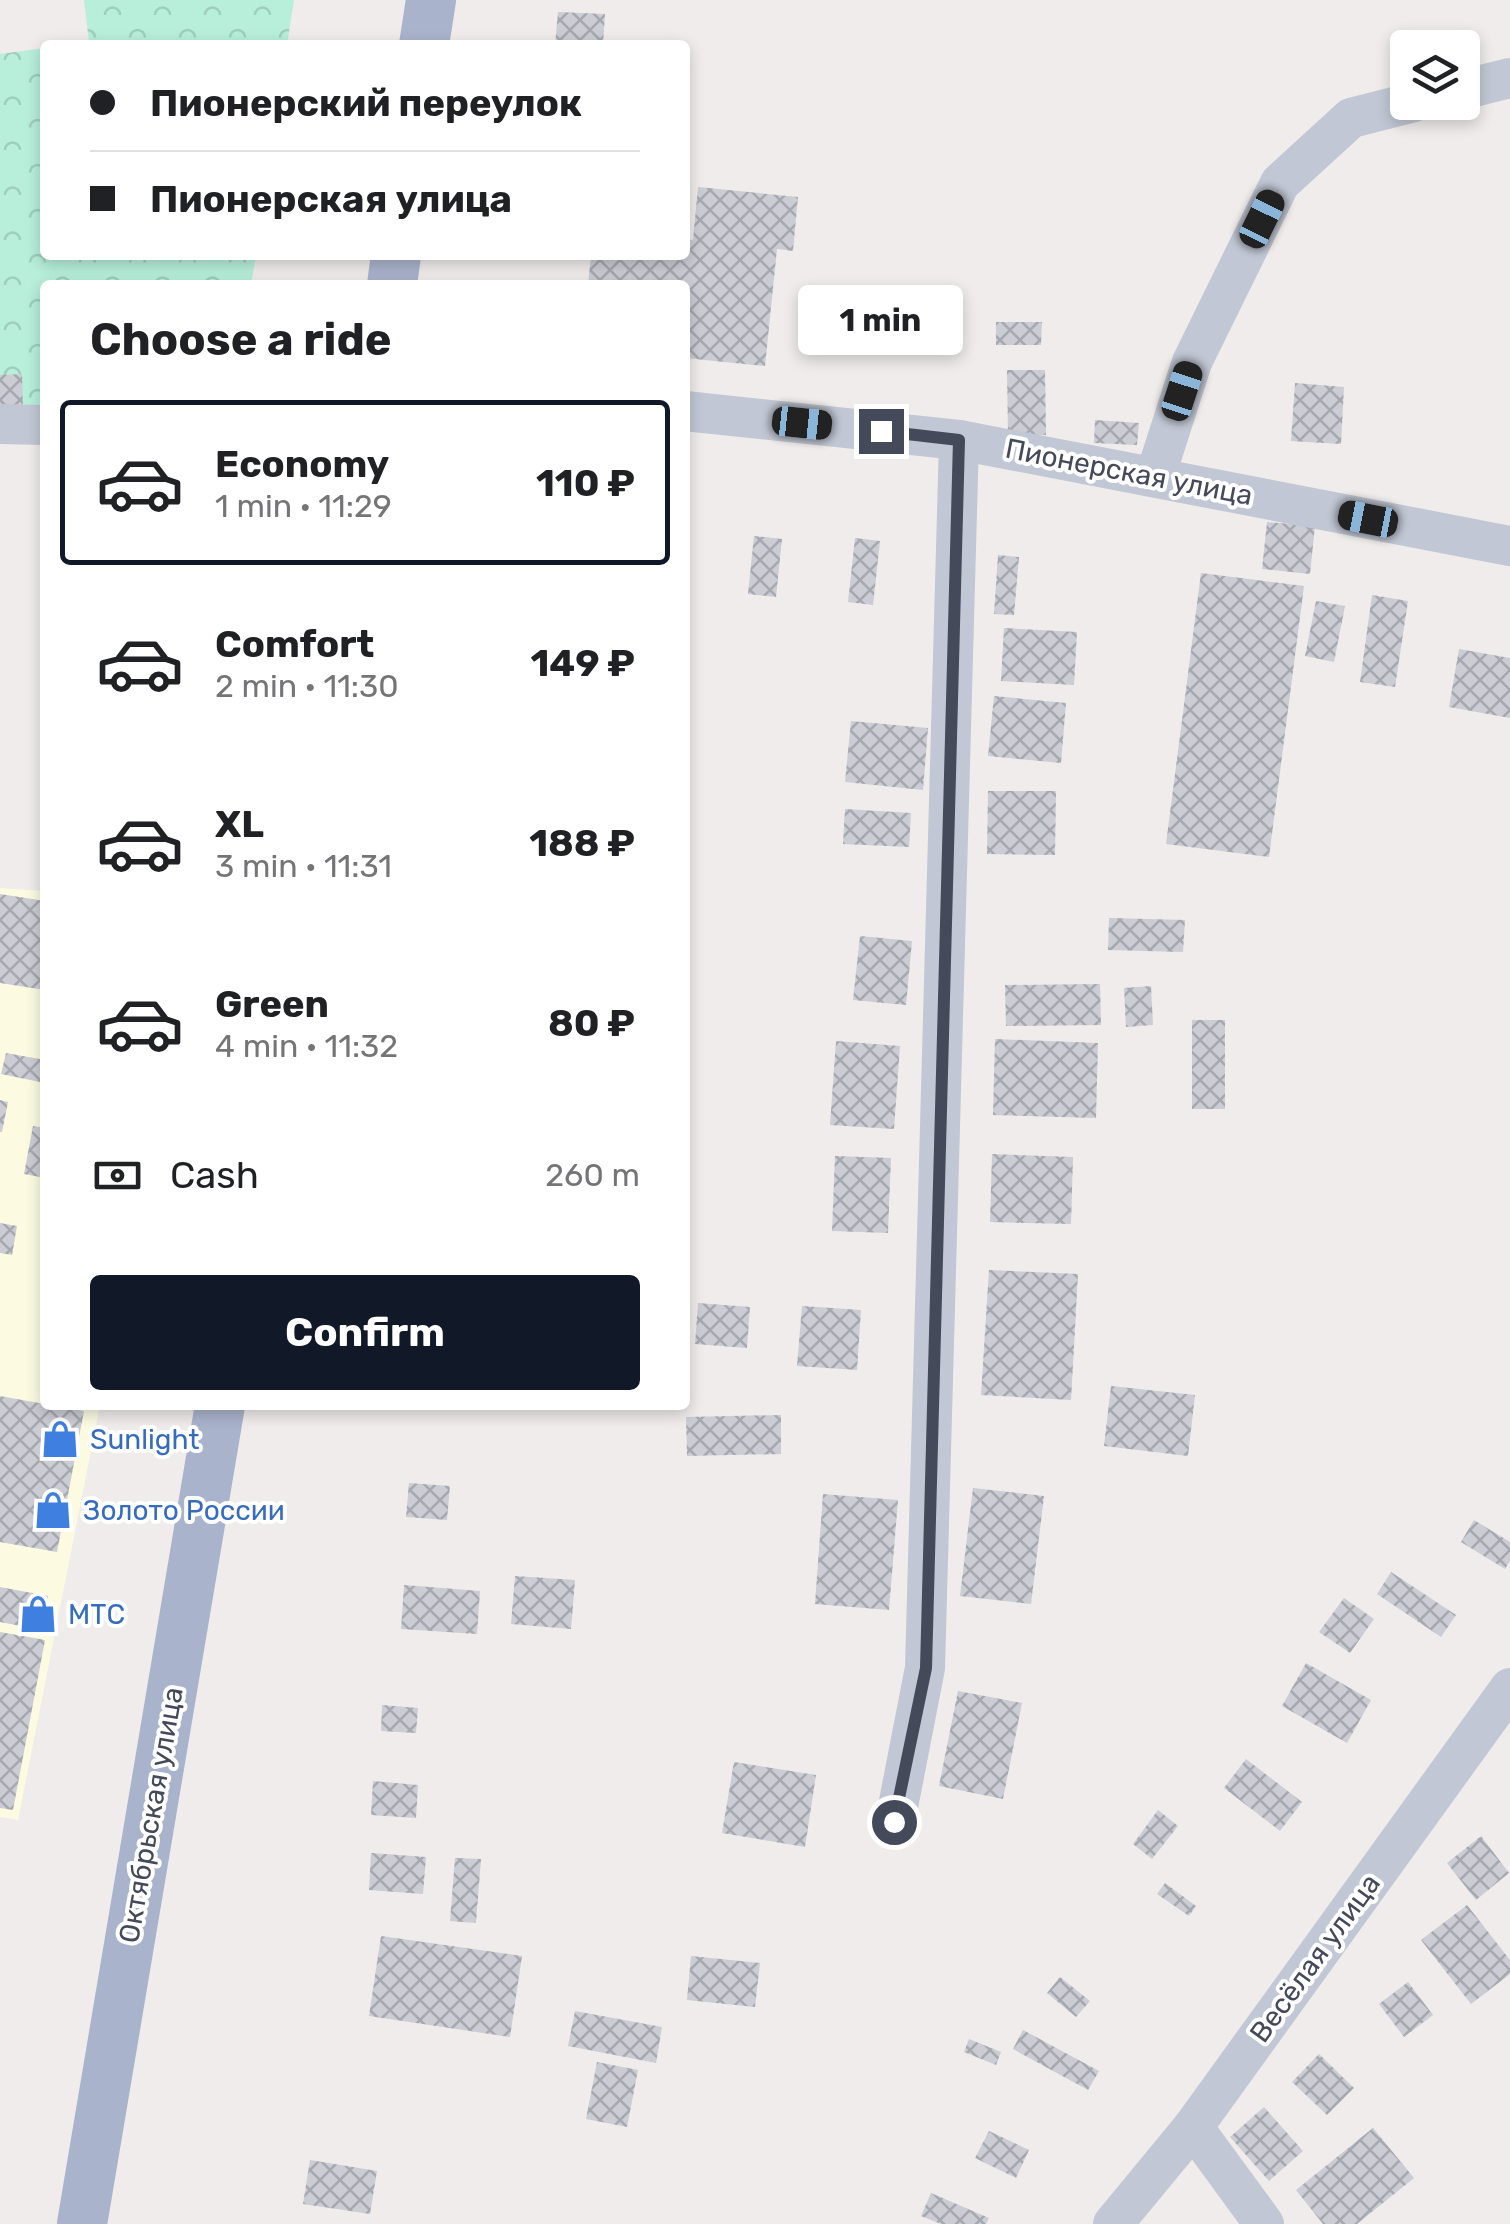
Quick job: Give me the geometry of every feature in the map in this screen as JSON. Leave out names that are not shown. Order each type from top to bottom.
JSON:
[{"type":"main road","points":[[425,40],[430,0]]},
{"type":"main road","name":"Октябрьская улица","points":[[82,2224],[219,1410]]},
{"type":"street","points":[[1480,86],[1510,78]]},
{"type":"street","points":[[1155,478],[1192,362],[1280,183],[1351,118],[1390,108]]},
{"type":"street","name":"Пионерская улица","points":[[690,411],[959,440],[1510,546]]},
{"type":"street","points":[[0,424],[40,425]]},
{"type":"street","points":[[894,1822],[926,1668],[959,440]]},
{"type":"street","name":"Весёлая улица","points":[[1113,2224],[1193,2127],[1510,1688]]},
{"type":"street","points":[[1193,2127],[1264,2224]]},
{"type":"shaded area","points":[[0,888],[40,891],[40,1410],[99,1410],[18,1820],[0,1817]]},
{"type":"green space","points":[[84,0],[294,0],[288,40],[89,40]]},
{"type":"green space","points":[[40,49],[40,260],[255,260],[252,280],[40,280],[40,405],[0,410],[0,54]]},
{"type":"building","points":[[558,12],[605,14],[603,40],[555,40]]},
{"type":"building","points":[[698,187],[798,197],[793,251],[777,249],[765,366],[690,358],[690,280],[588,280],[590,260],[690,260],[690,240],[693,240]]},
{"type":"building","points":[[996,322],[1042,322],[1041,345],[996,345]]},
{"type":"building","points":[[1007,370],[1045,370],[1046,435],[1008,435]]},
{"type":"building","points":[[22,374],[23,408],[0,409],[0,375]]},
{"type":"building","points":[[1295,383],[1344,387],[1341,444],[1291,441]]},
{"type":"building","points":[[1095,420],[1139,423],[1137,445],[1094,443]]},
{"type":"building","points":[[1267,522],[1315,526],[1310,574],[1262,569]]},
{"type":"building","points":[[754,536],[782,539],[776,597],[748,594]]},
{"type":"building","points":[[855,538],[880,541],[873,605],[848,602]]},
{"type":"building","points":[[998,555],[1019,557],[1014,615],[994,614]]},
{"type":"building","points":[[1201,573],[1304,586],[1269,857],[1166,844]]},
{"type":"building","points":[[1372,595],[1408,601],[1395,687],[1360,682]]},
{"type":"building","points":[[1316,601],[1345,606],[1334,662],[1305,656]]},
{"type":"building","points":[[1004,628],[1077,632],[1074,685],[1001,681]]},
{"type":"building","points":[[1459,649],[1510,658],[1510,718],[1449,707]]},
{"type":"building","points":[[994,696],[1066,703],[1061,763],[988,756]]},
{"type":"building","points":[[851,721],[928,728],[923,790],[845,782]]},
{"type":"building","points":[[988,791],[1056,791],[1055,855],[987,854]]},
{"type":"building","points":[[845,809],[911,813],[909,847],[843,844]]},
{"type":"building","points":[[0,894],[40,900],[40,989],[0,983]]},
{"type":"building","points":[[1109,918],[1185,920],[1183,952],[1108,950]]},
{"type":"building","points":[[860,936],[912,941],[906,1005],[853,1000]]},
{"type":"building","points":[[1100,984],[1101,1025],[1006,1026],[1005,985]]},
{"type":"building","points":[[1151,986],[1153,1025],[1126,1027],[1124,988]]},
{"type":"building","points":[[1192,1020],[1225,1020],[1225,1109],[1192,1109]]},
{"type":"building","points":[[995,1039],[1098,1043],[1096,1118],[993,1115]]},
{"type":"building","points":[[836,1041],[900,1046],[894,1129],[830,1125]]},
{"type":"building","points":[[6,1053],[40,1059],[40,1082],[1,1074]]},
{"type":"building","points":[[0,1100],[8,1102],[2,1132],[0,1132]]},
{"type":"building","points":[[33,1126],[40,1127],[40,1177],[24,1174]]},
{"type":"building","points":[[992,1154],[1073,1157],[1071,1224],[990,1222]]},
{"type":"building","points":[[835,1156],[891,1158],[888,1233],[832,1231]]},
{"type":"building","points":[[0,1223],[17,1226],[12,1255],[0,1253]]},
{"type":"building","points":[[989,1270],[1078,1274],[1071,1400],[981,1395]]},
{"type":"building","points":[[698,1303],[750,1307],[747,1348],[695,1344]]},
{"type":"building","points":[[802,1306],[861,1310],[857,1370],[797,1366]]},
{"type":"building","points":[[1111,1386],[1195,1395],[1188,1456],[1104,1446]]},
{"type":"building","points":[[0,1396],[40,1403],[40,1410],[84,1411],[57,1552],[0,1542]]},
{"type":"building","points":[[781,1415],[781,1454],[687,1456],[686,1417]]},
{"type":"building","points":[[409,1483],[450,1486],[447,1520],[406,1517]]},
{"type":"building","points":[[973,1488],[1044,1496],[1031,1604],[960,1596]]},
{"type":"building","points":[[823,1494],[898,1500],[889,1610],[815,1604]]},
{"type":"building","points":[[1474,1520],[1510,1542],[1510,1561],[1505,1569],[1461,1542]]},
{"type":"building","points":[[1391,1572],[1456,1615],[1441,1637],[1377,1594]]},
{"type":"building","points":[[515,1576],[575,1580],[571,1629],[511,1624]]},
{"type":"building","points":[[404,1585],[480,1591],[477,1634],[401,1629]]},
{"type":"building","points":[[0,1587],[48,1596],[42,1630],[0,1622]]},
{"type":"building","points":[[1344,1598],[1374,1619],[1350,1653],[1319,1632]]},
{"type":"building","points":[[0,1632],[45,1640],[13,1810],[0,1808]]},
{"type":"building","points":[[1306,1663],[1371,1700],[1347,1743],[1282,1706]]},
{"type":"building","points":[[958,1691],[1022,1703],[1003,1799],[939,1786]]},
{"type":"building","points":[[382,1705],[418,1708],[416,1733],[381,1731]]},
{"type":"building","points":[[1246,1759],[1302,1802],[1280,1831],[1224,1788]]},
{"type":"building","points":[[734,1762],[816,1775],[805,1847],[722,1833]]},
{"type":"building","points":[[373,1781],[418,1785],[416,1818],[371,1815]]},
{"type":"building","points":[[1158,1810],[1178,1826],[1152,1859],[1133,1844]]},
{"type":"building","points":[[1481,1836],[1509,1873],[1476,1900],[1447,1863]]},
{"type":"building","points":[[371,1853],[426,1857],[423,1894],[369,1890]]},
{"type":"building","points":[[455,1858],[481,1859],[476,1923],[450,1921]]},
{"type":"building","points":[[1165,1883],[1196,1906],[1189,1916],[1157,1894]]},
{"type":"building","points":[[1467,1905],[1510,1960],[1510,1974],[1471,2004],[1421,1940]]},
{"type":"building","points":[[381,1936],[522,1956],[510,2037],[369,2016]]},
{"type":"building","points":[[691,1956],[760,1963],[755,2007],[687,2000]]},
{"type":"building","points":[[1060,1977],[1090,2001],[1076,2017],[1047,1993]]},
{"type":"building","points":[[1408,1982],[1433,2015],[1404,2037],[1379,2004]]},
{"type":"building","points":[[575,2011],[662,2027],[656,2063],[568,2046]]},
{"type":"building","points":[[1023,2030],[1099,2071],[1088,2090],[1013,2049]]},
{"type":"building","points":[[969,2039],[1001,2052],[996,2065],[964,2052]]},
{"type":"building","points":[[1319,2054],[1354,2088],[1327,2115],[1292,2082]]},
{"type":"building","points":[[597,2062],[638,2070],[627,2127],[586,2119]]},
{"type":"building","points":[[1264,2107],[1303,2151],[1269,2181],[1230,2137]]},
{"type":"building","points":[[1373,2128],[1414,2178],[1357,2224],[1323,2224],[1296,2190]]},
{"type":"building","points":[[989,2131],[1029,2150],[1016,2178],[975,2158]]},
{"type":"building","points":[[310,2160],[377,2171],[370,2214],[303,2204]]},
{"type":"building","points":[[931,2193],[989,2218],[986,2224],[941,2224],[921,2216]]},
{"type":"place","name":"Sunlight","points":[[60,1439]]},
{"type":"place","name":"Золото России","points":[[53,1510]]},
{"type":"place","name":"МТС","points":[[38,1614]]},
{"type":"route","points":[[881,431],[959,440],[926,1668],[894,1822]]}]
